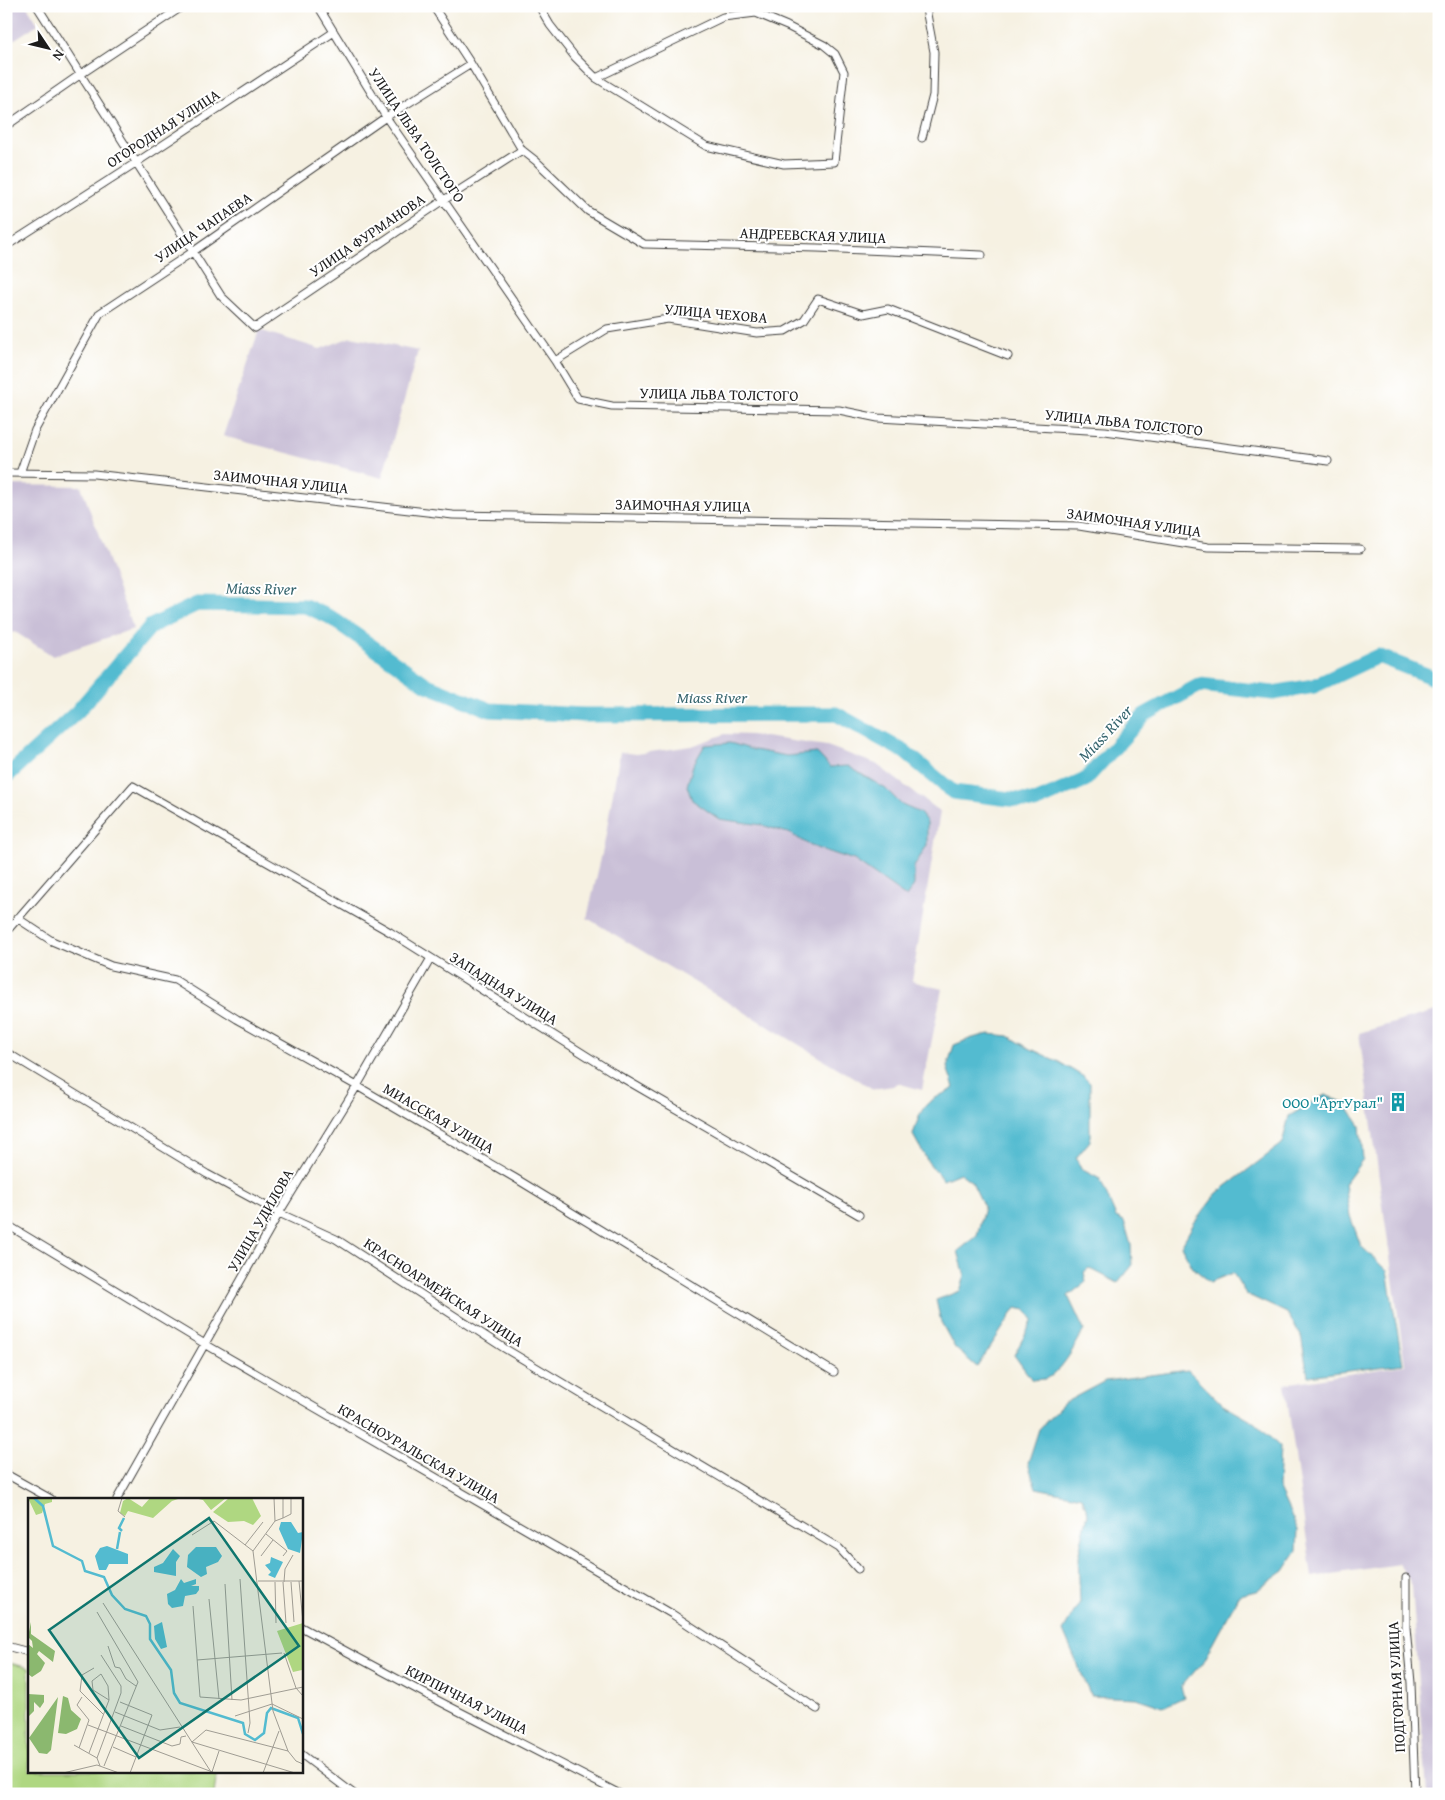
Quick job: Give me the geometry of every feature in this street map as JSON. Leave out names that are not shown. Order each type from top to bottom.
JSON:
[{"type":"street","points":[[37,6],[194,251]]},
{"type":"street","points":[[6,126],[183,6]]},
{"type":"street","name":"УЛИЦА ЛЬВА ТОЛСТОГО","points":[[318,6],[386,117],[555,361],[578,399],[612,406],[839,410],[878,418],[1105,431],[1328,461]]},
{"type":"street","points":[[433,6],[471,64],[522,150]]},
{"type":"street","points":[[538,6],[575,57],[596,78],[706,146],[784,164],[834,162],[844,72],[835,54],[824,45],[756,13],[723,17],[596,78]]},
{"type":"street","points":[[922,138],[933,95],[934,52],[924,6]]},
{"type":"street","name":"ОГОРОДНАЯ УЛИЦА","points":[[6,246],[334,32]]},
{"type":"street","name":"УЛИЦА ЧАПАЕВА","points":[[20,473],[35,430],[100,313],[194,251],[386,117],[471,64]]},
{"type":"street","name":"УЛИЦА ФУРМАНОВА","points":[[194,251],[221,296],[255,328],[444,200],[522,150]]},
{"type":"street","name":"АНДРЕЕВСКАЯ УЛИЦА","points":[[522,150],[588,211],[644,244],[817,248],[982,255]]},
{"type":"street","name":"УЛИЦА ЧЕХОВА","points":[[555,361],[607,329],[668,319],[757,333],[785,332],[804,320],[818,299],[863,314],[888,309],[1008,356]]},
{"type":"street","name":"ЗАИМОЧНАЯ УЛИЦА","points":[[6,473],[94,474],[453,514],[1079,526],[1208,547],[1360,549]]},
{"type":"street","name":"ЗАПАДНАЯ УЛИЦА","points":[[17,918],[133,786],[390,932],[614,1073],[859,1215]]},
{"type":"street","points":[[6,932],[17,918]]},
{"type":"street","name":"МИАССКАЯ УЛИЦА","points":[[17,918],[52,941],[111,966],[175,980],[237,1019],[357,1086],[518,1180],[834,1372]]},
{"type":"street","name":"УЛИЦА УДИЛОВА","points":[[118,1498],[279,1213],[357,1086],[431,958]]},
{"type":"street","name":"КРАСНОАРМЕЙСКАЯ УЛИЦА","points":[[6,1052],[207,1174],[279,1213],[336,1239],[504,1348],[839,1548],[858,1569]]},
{"type":"street","name":"КРАСНОУРАЛЬСКАЯ УЛИЦА","points":[[6,1224],[205,1344],[672,1614],[817,1709]]},
{"type":"street","points":[[6,1474],[49,1498]]},
{"type":"street","name":"ПОДГОРНАЯ УЛИЦА","points":[[1406,1578],[1406,1627],[1415,1794]]},
{"type":"street","name":"КИРПИЧНАЯ УЛИЦА","points":[[302,1628],[431,1697],[620,1794]]},
{"type":"street","points":[[6,1646],[25,1651]]},
{"type":"street","points":[[302,1755],[354,1794]]},
{"type":"shaded area","points":[[6,6],[27,6],[38,24],[6,45]]},
{"type":"shaded area","points":[[259,330],[320,349],[351,337],[418,351],[382,478],[223,436]]},
{"type":"shaded area","points":[[6,485],[81,486],[133,629],[53,656],[15,632],[6,634]]},
{"type":"shaded area","points":[[725,734],[751,735],[827,746],[876,764],[940,812],[912,981],[942,989],[922,1090],[897,1083],[893,1086],[873,1089],[587,918],[604,845],[620,752],[636,754],[692,746]]},
{"type":"shaded area","points":[[1439,1010],[1439,1794],[1427,1794],[1412,1585],[1399,1564],[1312,1577],[1285,1384],[1405,1365],[1359,1033]]},
{"type":"green space","points":[[6,1662],[28,1668],[28,1772],[217,1772],[214,1794],[6,1794]]},
{"type":"water","points":[[730,743],[787,756],[817,753],[830,767],[848,766],[886,789],[902,805],[920,813],[927,822],[927,845],[914,867],[914,885],[906,897],[854,860],[811,846],[791,834],[762,825],[719,819],[692,800],[687,786],[693,765],[705,745]]},
{"type":"water","points":[[989,1034],[1009,1036],[1059,1062],[1084,1077],[1090,1083],[1090,1141],[1076,1158],[1081,1169],[1100,1179],[1116,1217],[1124,1221],[1131,1245],[1132,1266],[1118,1283],[1089,1268],[1084,1272],[1086,1282],[1068,1296],[1084,1330],[1064,1363],[1054,1374],[1045,1379],[1032,1380],[1014,1355],[1033,1320],[1026,1310],[1016,1308],[977,1367],[955,1348],[941,1322],[936,1300],[960,1291],[965,1276],[958,1251],[977,1236],[984,1207],[972,1182],[960,1173],[943,1180],[928,1162],[913,1135],[919,1116],[926,1105],[936,1097],[954,1088],[947,1067],[954,1045]]},
{"type":"water","points":[[1325,1095],[1345,1103],[1360,1126],[1363,1159],[1345,1184],[1350,1216],[1361,1246],[1387,1271],[1403,1364],[1308,1376],[1301,1336],[1287,1313],[1246,1294],[1233,1273],[1210,1282],[1193,1268],[1181,1246],[1194,1223],[1217,1193],[1282,1144],[1289,1116]]},
{"type":"water","points":[[1188,1370],[1223,1405],[1255,1423],[1280,1447],[1278,1487],[1298,1530],[1297,1551],[1284,1571],[1256,1591],[1239,1595],[1202,1663],[1181,1687],[1184,1697],[1163,1707],[1136,1698],[1091,1696],[1063,1631],[1080,1602],[1078,1557],[1088,1513],[1082,1497],[1036,1488],[1028,1463],[1039,1429],[1064,1403],[1105,1381]]},
{"type":"waterway","name":"Miass River","points":[[6,777],[77,712],[151,626],[197,604],[305,606],[330,617],[427,685],[490,710],[584,715],[836,714],[905,752],[953,792],[1035,802],[1085,780],[1144,715],[1200,685],[1273,693],[1314,686],[1378,656],[1439,680]]},
{"type":"place","name":"ООО \"АртУрал\"","points":[[1398,1102]]}]
